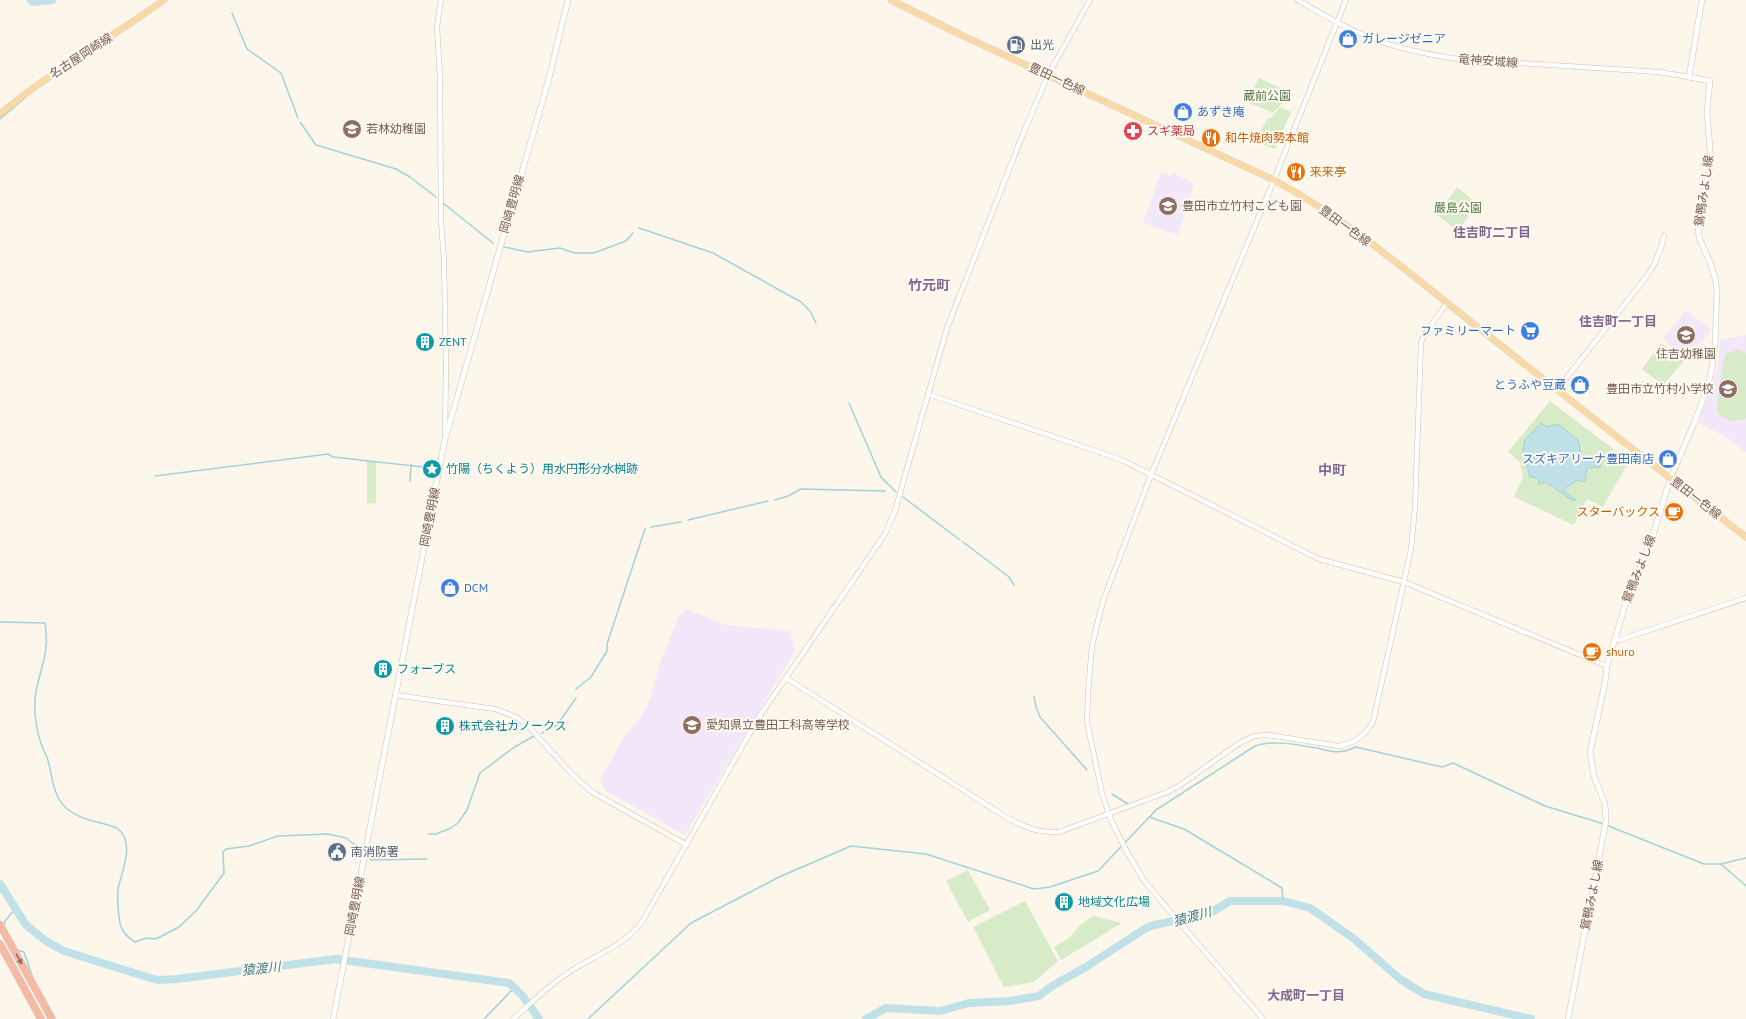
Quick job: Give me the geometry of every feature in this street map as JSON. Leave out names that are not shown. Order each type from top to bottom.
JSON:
[{"type":"highway","points":[[0,925],[52,1019]]},
{"type":"highway","points":[[0,944],[41,1019]]},
{"type":"main road","name":"名古屋岡崎線","points":[[0,114],[28,91],[116,34],[164,0]]},
{"type":"main road","name":"岡崎豊明線","points":[[333,1019],[445,439],[548,82],[568,0]]},
{"type":"main road","name":"豊田一色線","points":[[891,0],[959,34],[1299,193],[1447,303],[1746,537]]},
{"type":"main road","points":[[1689,77],[1702,0]]},
{"type":"main road","name":"鴛鴨みよし線","points":[[1568,1019],[1606,821],[1605,804],[1594,776],[1590,752],[1607,666],[1625,606],[1652,534],[1670,479],[1707,389],[1713,362],[1717,317],[1715,278],[1710,262],[1700,240],[1698,230],[1711,162],[1707,112],[1710,80],[1689,77]]},
{"type":"street","points":[[441,0],[437,26],[440,79],[441,220],[444,260],[446,366],[445,439]]},
{"type":"street","points":[[513,1019],[562,976],[616,946],[633,934],[642,922],[687,845],[759,717],[869,558],[890,524],[905,477],[947,328],[1023,134],[1048,75],[1090,0]]},
{"type":"street","name":"竜神安城線","points":[[1298,0],[1358,33],[1406,49],[1458,59],[1659,72],[1689,77]]},
{"type":"street","points":[[1263,1019],[1143,879],[1128,854],[1109,814],[1102,793],[1087,722],[1088,693],[1092,645],[1102,601],[1151,475],[1274,180],[1346,0]]},
{"type":"street","points":[[1557,390],[1647,276],[1660,252],[1664,236]]},
{"type":"street","points":[[786,678],[1009,819],[1031,830],[1060,832],[1165,794],[1179,786],[1238,744],[1254,736],[1268,734],[1329,746],[1350,744],[1360,738],[1372,722],[1404,582],[1411,549],[1415,507],[1421,343],[1424,335],[1447,303]]},
{"type":"street","points":[[928,394],[1122,460],[1319,559],[1404,582],[1607,666]]},
{"type":"street","points":[[1615,640],[1619,640],[1746,598]]},
{"type":"street","points":[[395,695],[495,709],[516,717],[527,725],[574,776],[592,792],[687,845]]},
{"type":"shaded area","name":"豊田市立竹村こども園","points":[[1161,172],[1171,176],[1172,172],[1194,184],[1178,235],[1143,223]]},
{"type":"shaded area","name":"住吉幼稚園","points":[[1686,310],[1711,330],[1711,332],[1685,358],[1663,339]]},
{"type":"shaded area","name":"豊田市立竹村小学校","points":[[1746,335],[1745,452],[1729,439],[1698,422],[1718,367],[1720,340]]},
{"type":"shaded area","name":"愛知県立豊田工科高等学校","points":[[686,609],[726,625],[790,631],[795,651],[685,835],[606,791],[600,779],[626,734],[642,716],[649,701],[661,661],[679,616]]},
{"type":"green space","name":"蔵前公園","points":[[1259,78],[1291,93],[1273,113],[1247,102]]},
{"type":"green space","points":[[1280,107],[1291,112],[1275,149],[1263,145],[1260,141],[1261,131],[1267,119],[1271,118]]},
{"type":"green space","name":"嚴島公園","points":[[1457,187],[1477,204],[1458,231],[1437,215]]},
{"type":"green space","points":[[1661,343],[1684,361],[1663,385],[1642,369]]},
{"type":"green space","points":[[1739,349],[1746,353],[1746,419],[1729,421],[1717,413],[1719,389],[1725,354]]},
{"type":"green space","points":[[1550,401],[1629,461],[1603,507],[1587,499],[1574,525],[1514,497],[1523,477],[1520,462],[1508,452]]},
{"type":"green space","points":[[367,461],[376,461],[376,503],[367,504]]},
{"type":"green space","points":[[968,870],[990,910],[968,922],[946,881]]},
{"type":"green space","points":[[1025,901],[1058,961],[1034,982],[1004,987],[973,927]]},
{"type":"green space","points":[[1093,916],[1122,923],[1061,960],[1054,947],[1070,937],[1080,925]]},
{"type":"water","points":[[1541,423],[1548,427],[1558,424],[1578,440],[1582,460],[1599,462],[1601,467],[1587,468],[1585,482],[1577,480],[1563,490],[1576,500],[1573,501],[1546,482],[1539,484],[1538,478],[1530,477],[1523,450],[1525,440]]},
{"type":"waterway","points":[[31,0],[33,2],[52,0]]},
{"type":"waterway","points":[[232,13],[247,49],[281,73],[298,118]]},
{"type":"waterway","points":[[0,119],[25,98]]},
{"type":"waterway","points":[[300,122],[316,145],[396,169],[410,177],[436,197]]},
{"type":"waterway","points":[[443,203],[493,243]]},
{"type":"waterway","points":[[639,228],[713,253],[801,302],[810,311],[816,323]]},
{"type":"waterway","points":[[504,247],[528,252],[560,248],[574,253],[594,253],[626,241],[633,233]]},
{"type":"waterway","points":[[849,403],[881,477],[896,492]]},
{"type":"waterway","points":[[155,476],[328,454],[333,457],[432,468]]},
{"type":"waterway","points":[[410,481],[411,465],[413,466]]},
{"type":"waterway","points":[[775,500],[788,496],[801,489],[885,491]]},
{"type":"waterway","points":[[903,497],[960,540]]},
{"type":"waterway","points":[[688,520],[768,501]]},
{"type":"waterway","points":[[651,527],[681,522]]},
{"type":"waterway","points":[[576,689],[591,677],[607,651],[607,644],[645,529]]},
{"type":"waterway","points":[[963,542],[1009,577],[1014,585]]},
{"type":"waterway","points":[[0,622],[45,623],[46,650],[36,692],[35,705],[40,740],[48,760],[58,798],[66,808],[78,816],[117,828],[123,834],[127,849],[118,889],[119,917],[124,932],[135,942],[146,938],[156,939],[179,927],[196,911],[224,873],[223,852],[226,849],[249,846],[278,836],[328,834],[346,838],[363,851]]},
{"type":"waterway","points":[[1034,697],[1040,717],[1087,770]]},
{"type":"waterway","points":[[542,733],[557,725],[576,698]]},
{"type":"waterway","points":[[429,834],[436,834],[451,828],[458,823],[467,810],[480,773],[513,748],[534,736]]},
{"type":"waterway","points":[[588,1019],[691,923],[779,877],[851,846],[926,854],[1034,889],[1050,887],[1098,871],[1156,810],[1255,746],[1268,743],[1290,744],[1333,752],[1349,750],[1356,747],[1442,767],[1453,763],[1545,806],[1601,823],[1704,864],[1721,864],[1746,886]]},
{"type":"waterway","points":[[1112,794],[1128,804]]},
{"type":"waterway","points":[[1149,817],[1184,829],[1282,888],[1283,901]]},
{"type":"waterway","points":[[366,854],[371,860],[427,859]]},
{"type":"waterway","points":[[1721,864],[1746,858]]},
{"type":"waterway","name":"猿渡川","points":[[0,884],[26,925],[46,941],[64,951],[158,980],[177,979],[336,959],[509,983],[522,995],[539,1019]]},
{"type":"waterway","name":"猿渡川","points":[[866,1019],[886,1008],[940,1011],[969,1003],[1010,1001],[1039,996],[1052,986],[1086,967],[1146,928],[1209,914],[1230,901],[1283,901],[1310,908],[1353,938],[1400,979],[1424,994],[1531,1019]]},
{"type":"waterway","points":[[4,925],[5,921],[15,909]]},
{"type":"waterway","points":[[17,950],[24,952],[33,978]]},
{"type":"waterway","points":[[484,1019],[513,989]]},
{"type":"place","name":"ガレージゼニア","points":[[1348,39]]},
{"type":"place","name":"出光","points":[[1016,45]]},
{"type":"place","name":"あずき庵","points":[[1183,112]]},
{"type":"place","name":"若林幼稚園","points":[[352,129]]},
{"type":"place","name":"スギ薬局","points":[[1133,131]]},
{"type":"place","name":"和牛焼肉勢本館","points":[[1211,138]]},
{"type":"place","name":"来来亭","points":[[1296,172]]},
{"type":"place","name":"豊田市立竹村こども園","points":[[1168,206]]},
{"type":"place","name":"ファミリーマート","points":[[1530,331]]},
{"type":"place","name":"住吉幼稚園","points":[[1686,335]]},
{"type":"place","name":"ZENT","points":[[425,342]]},
{"type":"place","name":"とうふや豆蔵","points":[[1580,385]]},
{"type":"place","name":"豊田市立竹村小学校","points":[[1728,389]]},
{"type":"place","name":"スズキアリーナ豊田南店","points":[[1668,459]]},
{"type":"place","name":"竹陽（ちくよう）用水円形分水桝跡","points":[[432,469]]},
{"type":"place","name":"スターバックス","points":[[1674,512]]},
{"type":"place","name":"DCM","points":[[450,588]]},
{"type":"place","name":"shuro","points":[[1592,652]]},
{"type":"place","name":"フォーブス","points":[[383,669]]},
{"type":"place","name":"愛知県立豊田工科高等学校","points":[[692,725]]},
{"type":"place","name":"株式会社カノークス","points":[[445,726]]},
{"type":"place","name":"南消防署","points":[[337,852]]},
{"type":"place","name":"地域文化広場","points":[[1064,902]]},
{"type":"district","name":"住吉町二丁目","points":[[1492,232]]},
{"type":"district","name":"竹元町","points":[[929,285]]},
{"type":"district","name":"住吉町一丁目","points":[[1618,321]]},
{"type":"district","name":"中町","points":[[1332,470]]},
{"type":"district","name":"大成町一丁目","points":[[1306,995]]}]
